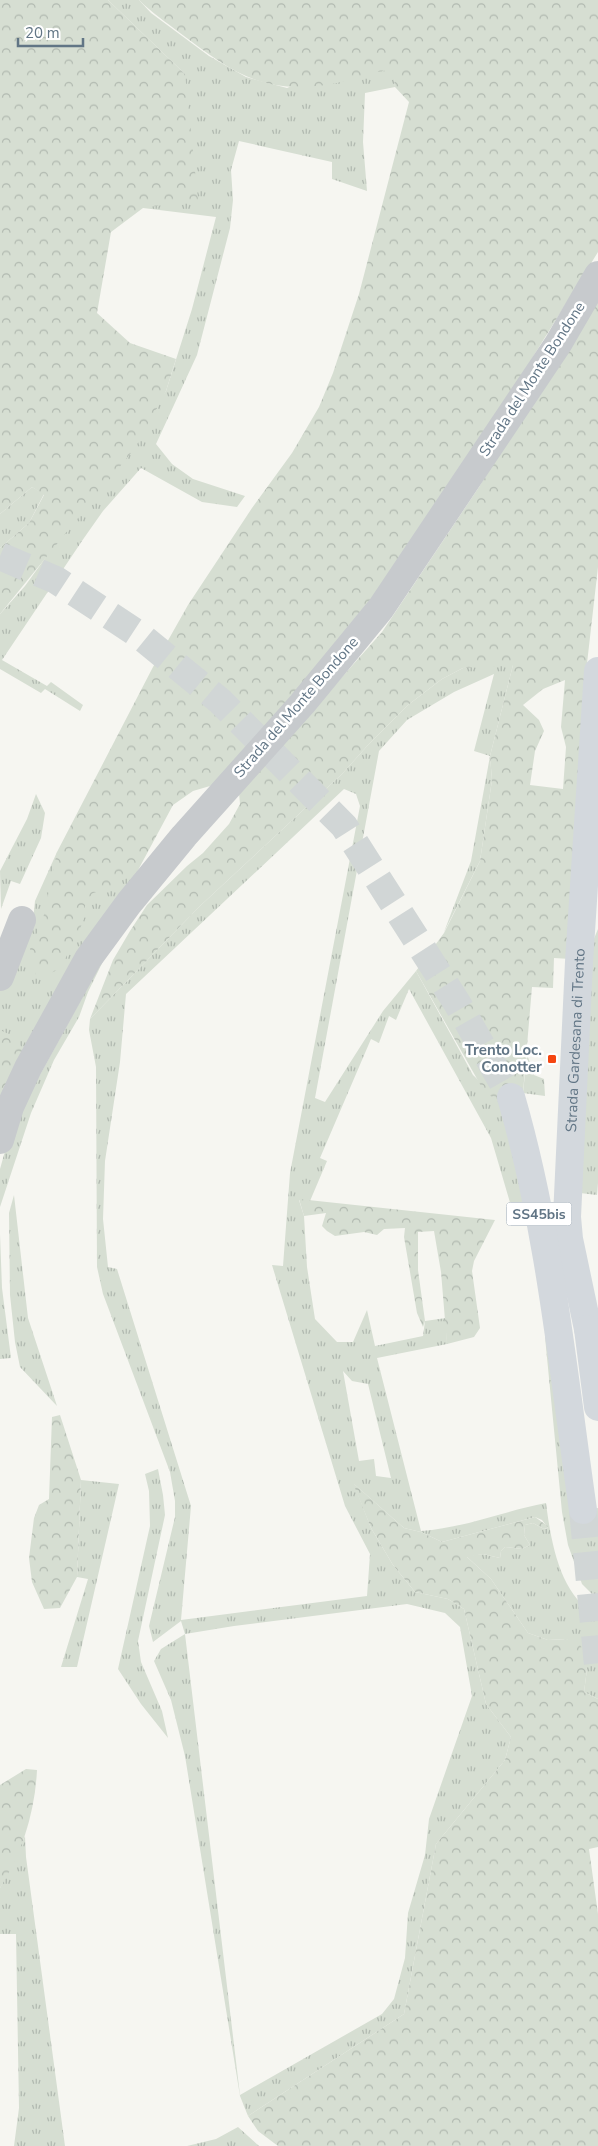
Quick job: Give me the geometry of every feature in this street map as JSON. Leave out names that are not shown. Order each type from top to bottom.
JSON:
[{"type":"main road","name":"Strada Gardesana di Trento","points":[[598,671],[579,962],[567,1217],[569,1239],[593,1335],[598,1407]]},
{"type":"main road","name":"SS45bis","points":[[511,1097],[524,1143],[548,1258],[583,1510]]},
{"type":"street","name":"Strada del Monte Bondone","points":[[0,1140],[5,1109],[88,959],[129,903],[184,836],[302,704],[381,608],[558,344],[598,275]]},
{"type":"street","points":[[0,977],[22,920]]},
{"type":"green space","points":[[0,0],[108,0],[185,74],[198,200],[143,208],[111,232],[97,313],[130,343],[176,359],[166,391],[135,448],[0,614],[0,548],[29,523],[44,495],[32,487],[0,514]]},
{"type":"green space","points":[[108,0],[139,0],[151,13],[209,56],[246,77],[287,88],[393,43],[395,87],[365,93],[363,142],[367,191],[332,179],[332,162],[239,141],[231,170],[233,200],[230,228],[197,355],[156,444],[172,464],[193,479],[245,496],[237,507],[202,502],[141,468],[103,511],[2,660],[47,686],[51,682],[83,705],[80,711],[45,689],[41,693],[0,669],[0,614],[25,586],[166,391],[192,309],[216,217],[143,208],[185,74]]},
{"type":"green space","points":[[139,0],[598,0],[598,252],[401,565],[224,777],[210,786],[193,791],[173,805],[137,872],[107,889],[93,893],[85,903],[85,916],[76,939],[60,968],[42,978],[36,975],[30,949],[43,919],[57,852],[153,667],[188,605],[252,508],[292,453],[319,407],[333,373],[359,294],[409,102],[395,87],[393,70],[376,72],[335,84],[303,87],[264,83],[247,77],[231,69],[198,47]]},
{"type":"green space","points":[[598,292],[598,567],[585,681],[570,959],[554,958],[553,988],[532,987],[523,1093],[500,1101],[485,1093],[416,971],[444,933],[480,861],[492,780],[490,756],[513,665],[463,668],[442,679],[408,705],[342,774],[200,906],[90,1019],[113,960],[147,905],[203,853],[229,824],[240,804],[239,793],[382,632],[479,487]],"holes":[[[565,680],[561,727],[566,747],[563,789],[530,785],[535,751],[544,731],[539,720],[523,705],[543,689]]]},
{"type":"green space","points":[[32,487],[44,494],[29,523],[0,548],[0,514]]},
{"type":"green space","points":[[513,665],[490,756],[474,751],[494,674],[454,692],[407,720],[379,751],[315,1098],[325,1102],[383,1011],[416,971],[473,1075],[500,1101],[530,1224],[516,1223],[491,1138],[409,989],[396,1020],[389,1016],[379,1043],[371,1039],[320,1158],[327,1161],[310,1201],[299,1200],[304,1216],[307,1267],[315,1319],[337,1342],[353,1342],[367,1310],[375,1346],[423,1336],[425,1321],[446,1318],[447,1344],[377,1358],[421,1531],[468,1523],[546,1503],[555,1551],[566,1582],[585,1607],[598,1616],[598,1699],[584,1692],[587,1669],[567,1639],[548,1640],[528,1633],[491,1579],[466,1556],[483,1554],[500,1558],[501,1551],[505,1547],[522,1549],[530,1545],[524,1535],[525,1525],[533,1523],[544,1529],[548,1528],[542,1520],[535,1517],[442,1542],[421,1532],[404,1528],[354,1484],[371,1528],[393,1565],[415,1592],[448,1599],[464,1609],[486,1704],[511,1737],[505,1760],[436,1844],[404,2014],[248,2116],[240,2096],[185,1756],[171,1700],[154,1661],[161,1649],[185,1634],[181,1621],[153,1642],[149,1626],[175,1517],[175,1501],[170,1472],[103,1294],[97,1267],[96,1067],[89,1030],[90,1019],[200,906],[342,774],[408,705],[442,679],[463,668]],"holes":[[[344,789],[356,794],[360,806],[290,1173],[283,1266],[272,1265],[345,1506],[370,1554],[367,1596],[181,1620],[191,1506],[117,1269],[108,1267],[103,1219],[105,1161],[120,1062],[126,994]],[[343,1371],[352,1381],[368,1384],[391,1478],[376,1476],[374,1459],[359,1461]],[[407,1604],[445,1613],[460,1627],[472,1696],[429,1819],[425,1855],[408,1913],[405,1958],[394,1999],[382,2014],[240,2095],[185,1634]]]},
{"type":"green space","points":[[490,756],[492,780],[480,861],[444,932],[471,861]]},
{"type":"green space","points":[[36,794],[45,813],[41,838],[20,884],[11,881],[1,909],[0,871],[27,819]]},
{"type":"green space","points":[[57,852],[110,877],[137,872],[0,1100],[0,989],[33,920],[35,901]]},
{"type":"green space","points":[[598,929],[597,1195],[580,1193],[593,941]]},
{"type":"green space","points":[[112,943],[88,992],[79,1017],[54,1060],[31,1113],[0,1207],[0,1169],[12,1126]]},
{"type":"green space","points":[[0,1030],[17,1038],[25,1056],[0,1100]]},
{"type":"green space","points":[[527,1054],[534,1075],[544,1079],[545,1096],[523,1093]]},
{"type":"green space","points":[[14,1195],[28,1318],[57,1406],[20,1367],[15,1342],[10,1295],[9,1213]]},
{"type":"green space","points":[[299,1199],[495,1220],[474,1261],[472,1271],[480,1328],[474,1337],[447,1344],[441,1272],[434,1231],[418,1232],[418,1270],[425,1321],[423,1327],[417,1313],[404,1237],[405,1228],[384,1229],[377,1235],[364,1232],[335,1236],[322,1226],[326,1213],[304,1216]]},
{"type":"green space","points":[[0,1234],[2,1288],[11,1358],[0,1359]]},
{"type":"green space","points":[[548,1332],[571,1511],[598,1508],[598,1600],[582,1584],[568,1545],[562,1512],[545,1337]]},
{"type":"green space","points":[[60,1415],[81,1480],[77,1577],[60,1608],[44,1609],[32,1582],[29,1558],[34,1518],[39,1505],[49,1499],[52,1417]]},
{"type":"green space","points":[[158,1469],[165,1515],[138,1641],[141,1662],[162,1711],[168,1738],[141,1704],[118,1669],[150,1526],[149,1491],[145,1474]]},
{"type":"green space","points":[[81,1480],[119,1484],[77,1667],[61,1667],[88,1579],[77,1577]]},
{"type":"green space","points":[[353,1483],[404,1528],[421,1532],[442,1542],[535,1517],[549,1527],[544,1529],[533,1523],[525,1525],[524,1535],[530,1545],[522,1549],[505,1547],[501,1551],[500,1558],[483,1554],[467,1557],[491,1579],[528,1633],[548,1640],[567,1639],[581,1646],[587,1669],[584,1692],[598,1699],[598,1847],[589,1849],[598,1914],[598,2146],[278,2146],[258,2131],[248,2116],[404,2014],[436,1844],[505,1760],[511,1737],[486,1704],[464,1609],[448,1599],[415,1592],[393,1565],[371,1528]]},
{"type":"green space","points":[[26,1769],[37,1770],[30,1817],[15,1861],[0,1888],[0,1785]]},
{"type":"green space","points":[[25,1836],[26,1857],[65,2146],[14,2146],[19,2108],[16,1934],[0,1934],[0,1888]]},
{"type":"green space","points":[[238,2127],[259,2146],[187,2146],[216,2139]]},
{"type":"tunnel","points":[[0,556],[56,580],[138,634],[220,701],[344,826],[457,1003],[511,1097]]},
{"type":"tunnel","points":[[583,1510],[598,1665]]},
{"type":"place","name":"Trento Loc. Conotter","points":[[552,1059]]}]
